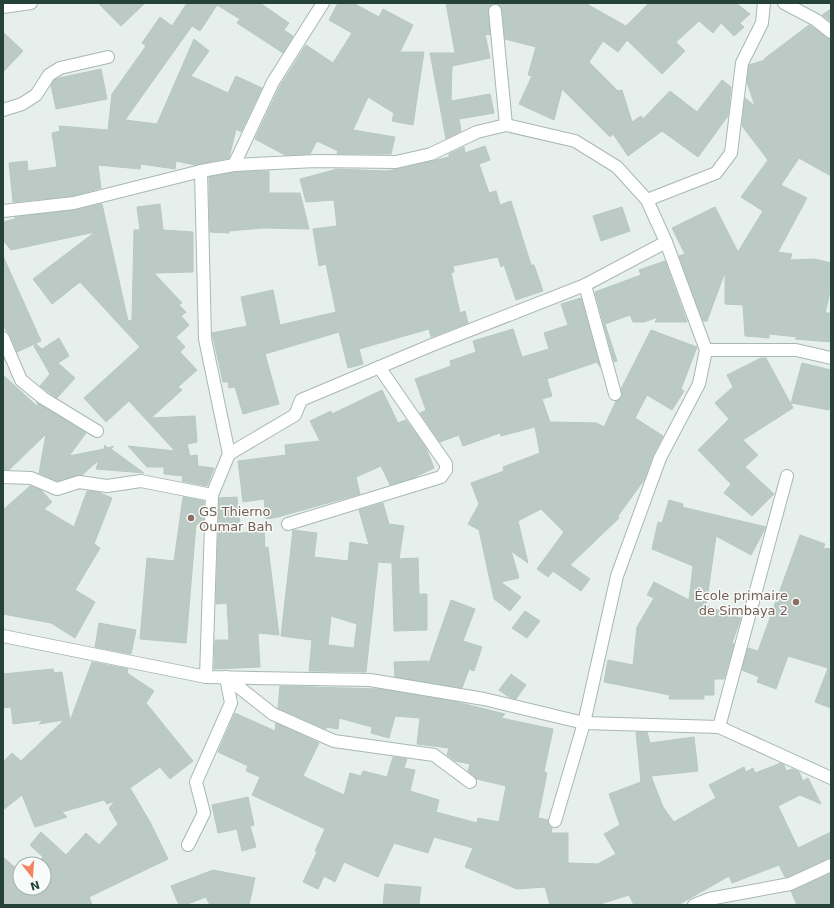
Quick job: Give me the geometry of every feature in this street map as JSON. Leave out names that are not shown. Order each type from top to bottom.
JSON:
[{"type":"street","points":[[3,7],[31,3]]},
{"type":"street","points":[[234,165],[273,82],[323,3]]},
{"type":"street","points":[[647,200],[716,173],[731,154],[742,63],[762,23],[764,3]]},
{"type":"street","points":[[784,3],[816,20],[831,32]]},
{"type":"street","points":[[495,11],[506,125]]},
{"type":"street","points":[[3,110],[22,104],[36,96],[49,75],[60,68],[108,57]]},
{"type":"street","points":[[3,211],[74,204],[201,170],[234,165],[316,161],[396,162],[431,154],[477,132],[506,125],[575,141],[617,166],[647,200],[666,242],[706,350],[699,384],[660,458],[617,576],[584,723],[555,821]]},
{"type":"street","points":[[201,170],[205,339],[229,454],[212,495],[206,677]]},
{"type":"street","points":[[229,454],[294,415],[301,400],[585,284],[666,242]]},
{"type":"street","points":[[585,284],[615,394]]},
{"type":"street","points":[[3,338],[21,380],[43,398],[97,431]]},
{"type":"street","points":[[706,350],[796,350],[831,358]]},
{"type":"street","points":[[288,524],[441,476],[446,470],[446,464],[379,367]]},
{"type":"street","points":[[719,727],[787,476]]},
{"type":"street","points":[[3,477],[31,478],[57,489],[79,482],[107,486],[141,481],[212,495]]},
{"type":"street","points":[[3,636],[206,677],[370,680],[484,699],[584,723],[719,727],[831,778]]},
{"type":"street","points":[[226,677],[273,714],[334,741],[434,754],[470,782]]},
{"type":"street","points":[[188,845],[204,813],[196,782],[231,703],[226,677]]},
{"type":"street","points":[[694,905],[709,899],[790,884],[831,865]]},
{"type":"building","points":[[98,3],[145,3],[121,26]]},
{"type":"building","points":[[187,3],[260,3],[289,23],[284,30],[293,36],[283,53],[237,23],[240,19],[217,5],[200,31],[192,26],[125,120],[157,124],[194,39],[209,51],[191,76],[228,93],[236,76],[262,88],[241,132],[236,129],[229,158],[195,165],[176,161],[175,169],[141,164],[140,169],[98,165],[101,188],[73,196],[13,202],[9,163],[27,161],[28,171],[57,167],[52,133],[60,131],[59,126],[108,130],[112,94],[146,46],[142,43],[160,17],[172,26]]},
{"type":"building","points":[[338,3],[353,3],[379,17],[383,9],[413,25],[400,52],[424,52],[413,125],[392,121],[394,113],[368,97],[353,130],[395,137],[391,154],[337,154],[338,151],[317,141],[310,154],[285,155],[255,139],[280,86],[306,45],[333,63],[352,33],[329,20]]},
{"type":"building","points":[[446,3],[585,3],[626,26],[649,3],[736,3],[750,14],[740,23],[744,27],[734,36],[721,23],[713,33],[699,21],[676,42],[685,51],[662,74],[627,40],[618,52],[603,41],[589,62],[618,91],[622,90],[632,122],[641,116],[643,119],[670,91],[697,112],[722,80],[731,87],[728,116],[698,157],[662,131],[628,156],[613,134],[610,137],[562,89],[554,120],[519,104],[532,76],[528,75],[536,47],[505,39],[502,10],[498,4],[488,8],[490,35],[485,34],[490,58],[452,66],[451,101],[490,94],[494,113],[459,119],[461,131],[446,139],[430,53],[455,53]]},
{"type":"building","points":[[831,9],[831,22],[822,15]]},
{"type":"building","points":[[809,25],[831,39],[831,176],[799,158],[781,185],[807,198],[778,252],[792,254],[790,260],[815,259],[831,263],[831,288],[825,313],[831,313],[831,342],[795,339],[798,337],[769,334],[769,338],[745,336],[743,305],[725,304],[725,272],[707,321],[703,321],[679,256],[685,254],[672,228],[715,207],[738,252],[763,211],[741,197],[768,160],[742,126],[745,98],[755,106],[747,82],[749,65],[765,60],[764,59]]},
{"type":"building","points":[[3,32],[23,51],[3,72]]},
{"type":"building","points":[[101,69],[107,99],[56,109],[51,85],[54,80]]},
{"type":"building","points":[[485,146],[490,160],[479,164],[489,193],[496,191],[500,205],[511,201],[531,265],[534,265],[543,291],[516,300],[504,265],[501,267],[498,257],[453,266],[454,272],[451,273],[460,313],[465,311],[468,323],[431,337],[429,329],[359,349],[363,364],[348,368],[339,332],[265,354],[279,404],[243,414],[235,387],[229,388],[228,382],[223,382],[212,333],[247,326],[241,297],[273,290],[280,325],[336,312],[326,264],[319,266],[313,229],[337,226],[334,200],[306,202],[300,179],[335,169],[387,171],[449,157],[449,154],[464,147],[465,153]]},
{"type":"building","points":[[269,171],[269,193],[300,193],[309,229],[263,228],[229,231],[229,233],[210,232],[209,177],[235,172]]},
{"type":"building","points":[[102,204],[128,321],[132,320],[134,230],[140,230],[137,207],[160,204],[163,230],[193,232],[193,272],[154,273],[182,303],[179,305],[186,312],[181,316],[189,325],[176,337],[185,347],[180,352],[197,370],[178,387],[182,390],[151,418],[195,416],[197,442],[187,444],[190,456],[197,455],[198,466],[214,468],[207,486],[182,481],[183,476],[164,474],[164,467],[147,467],[128,446],[175,451],[129,401],[106,422],[84,398],[140,347],[80,282],[52,304],[33,279],[95,232],[11,250],[3,240],[3,222],[15,219],[15,217],[75,210]]},
{"type":"building","points":[[622,207],[630,231],[601,241],[593,216]]},
{"type":"building","points":[[3,256],[41,341],[17,352],[10,335],[3,326]]},
{"type":"building","points":[[665,261],[687,322],[655,322],[658,317],[644,322],[633,322],[630,315],[605,324],[617,361],[614,362],[595,292],[641,275],[639,270]]},
{"type":"building","points":[[581,298],[600,367],[597,362],[547,379],[552,396],[542,399],[550,422],[597,423],[604,427],[616,401],[622,396],[621,389],[651,330],[697,347],[681,389],[684,391],[672,410],[647,395],[635,418],[663,436],[653,455],[644,480],[618,516],[619,518],[570,565],[590,579],[581,591],[553,571],[548,577],[537,569],[564,532],[541,509],[518,521],[528,563],[511,551],[519,578],[501,582],[521,597],[510,611],[494,599],[479,530],[468,524],[479,504],[471,483],[504,471],[503,467],[540,453],[535,427],[501,436],[500,433],[463,446],[459,435],[440,442],[420,413],[426,410],[415,379],[451,366],[450,361],[476,352],[473,341],[513,329],[522,357],[549,349],[544,333],[568,325],[561,304]]},
{"type":"building","points":[[59,338],[69,356],[58,363],[75,378],[57,398],[40,386],[50,374],[34,346],[36,344],[42,349]]},
{"type":"building","points":[[761,358],[766,358],[793,408],[743,440],[758,455],[745,467],[774,494],[752,516],[724,493],[731,484],[698,450],[729,419],[715,403],[733,387],[727,375]]},
{"type":"building","points":[[802,363],[831,370],[831,400],[829,410],[791,403]]},
{"type":"building","points":[[3,375],[38,407],[37,402],[86,433],[69,456],[104,449],[105,445],[108,448],[114,446],[111,449],[144,473],[96,469],[99,460],[82,475],[57,481],[39,473],[46,434],[9,470],[3,470]]},
{"type":"building","points":[[382,390],[398,423],[406,420],[426,448],[434,468],[413,478],[390,485],[381,466],[356,477],[360,494],[278,517],[266,519],[264,499],[243,502],[238,461],[286,455],[285,445],[320,441],[310,421],[331,411],[332,414]]},
{"type":"building","points":[[30,486],[41,490],[52,502],[44,509],[74,527],[87,491],[98,492],[112,498],[94,544],[100,548],[75,590],[95,602],[75,638],[51,623],[3,614],[3,510]]},
{"type":"building","points":[[183,497],[204,501],[204,525],[196,524],[186,643],[140,639],[147,558],[174,561]]},
{"type":"building","points":[[237,497],[241,533],[264,530],[265,548],[268,547],[279,635],[258,633],[260,667],[214,669],[215,640],[229,640],[227,603],[216,604],[219,498]]},
{"type":"building","points":[[669,500],[683,504],[682,507],[766,527],[751,555],[716,536],[706,606],[741,618],[732,643],[734,644],[724,679],[714,679],[714,695],[704,695],[704,699],[669,699],[670,695],[604,682],[608,660],[633,665],[637,627],[654,598],[647,595],[654,582],[689,600],[693,566],[652,549],[658,522],[662,523]]},
{"type":"building","points":[[383,503],[389,524],[404,526],[399,559],[418,558],[419,594],[427,594],[427,630],[394,631],[392,563],[378,562],[366,672],[309,671],[312,640],[281,636],[293,530],[317,533],[314,557],[348,561],[350,542],[369,545],[359,510]],"holes":[[[331,616],[357,624],[354,648],[328,645]]]},
{"type":"building","points":[[800,535],[825,544],[823,548],[831,549],[831,708],[815,702],[828,668],[788,656],[776,689],[757,682],[759,677],[742,670],[748,648],[758,651]]},
{"type":"building","points":[[451,600],[475,609],[463,641],[482,647],[474,671],[469,669],[462,688],[395,677],[394,662],[428,661],[428,666]]},
{"type":"building","points":[[525,611],[540,621],[527,638],[512,628]]},
{"type":"building","points":[[99,623],[136,630],[131,654],[95,647]]},
{"type":"building","points":[[92,662],[128,669],[127,673],[154,691],[146,703],[193,761],[170,779],[160,767],[130,788],[150,822],[168,859],[89,897],[92,905],[3,905],[3,857],[12,865],[12,896],[52,896],[52,856],[42,856],[30,845],[41,832],[66,855],[86,833],[99,845],[118,824],[109,808],[115,801],[107,804],[104,800],[62,812],[67,817],[35,827],[22,795],[3,810],[3,762],[12,753],[21,761],[64,720],[39,724],[43,720],[13,724],[11,707],[3,708],[3,674],[53,669],[54,673],[62,672],[70,721]]},
{"type":"building","points":[[511,674],[526,685],[516,699],[509,697],[499,690]]},
{"type":"building","points":[[280,686],[380,689],[457,702],[505,714],[501,718],[553,729],[544,772],[547,773],[538,818],[548,820],[549,826],[552,828],[551,833],[568,833],[568,863],[598,864],[616,854],[604,834],[620,825],[609,794],[641,782],[636,732],[647,732],[650,743],[694,737],[698,771],[651,776],[663,807],[674,822],[716,798],[709,785],[744,767],[746,772],[753,768],[755,773],[781,763],[784,765],[786,771],[792,769],[799,772],[803,781],[808,778],[821,804],[800,795],[778,806],[798,848],[831,832],[831,858],[788,877],[785,877],[779,865],[732,883],[729,876],[678,905],[634,905],[629,895],[597,905],[550,905],[545,887],[517,889],[465,867],[473,848],[434,837],[428,853],[394,843],[378,877],[344,862],[335,882],[324,876],[318,889],[303,882],[317,852],[315,851],[325,829],[252,795],[260,777],[246,771],[248,766],[218,752],[235,713],[275,731],[276,723],[319,743],[303,776],[344,795],[350,773],[361,776],[363,771],[387,777],[393,757],[407,759],[404,768],[415,770],[410,791],[439,800],[436,812],[477,823],[478,818],[499,822],[506,786],[477,779],[468,771],[470,764],[455,761],[447,755],[449,748],[417,744],[420,718],[395,716],[389,738],[371,733],[372,727],[339,718],[338,729],[326,727],[326,729],[278,708]]},
{"type":"building","points":[[248,797],[254,825],[250,826],[256,847],[242,851],[237,829],[218,833],[212,805]]},
{"type":"building","points":[[213,870],[255,878],[249,905],[210,905],[206,897],[185,905],[179,905],[171,886]]},
{"type":"building","points":[[831,873],[831,905],[797,905],[791,891]]},
{"type":"building","points":[[385,884],[421,887],[419,905],[383,905]]},
{"type":"place","name":"GS Thierno Oumar Bah","points":[[191,518]]},
{"type":"place","name":"École primaire de Simbaya 2","points":[[796,602]]}]
